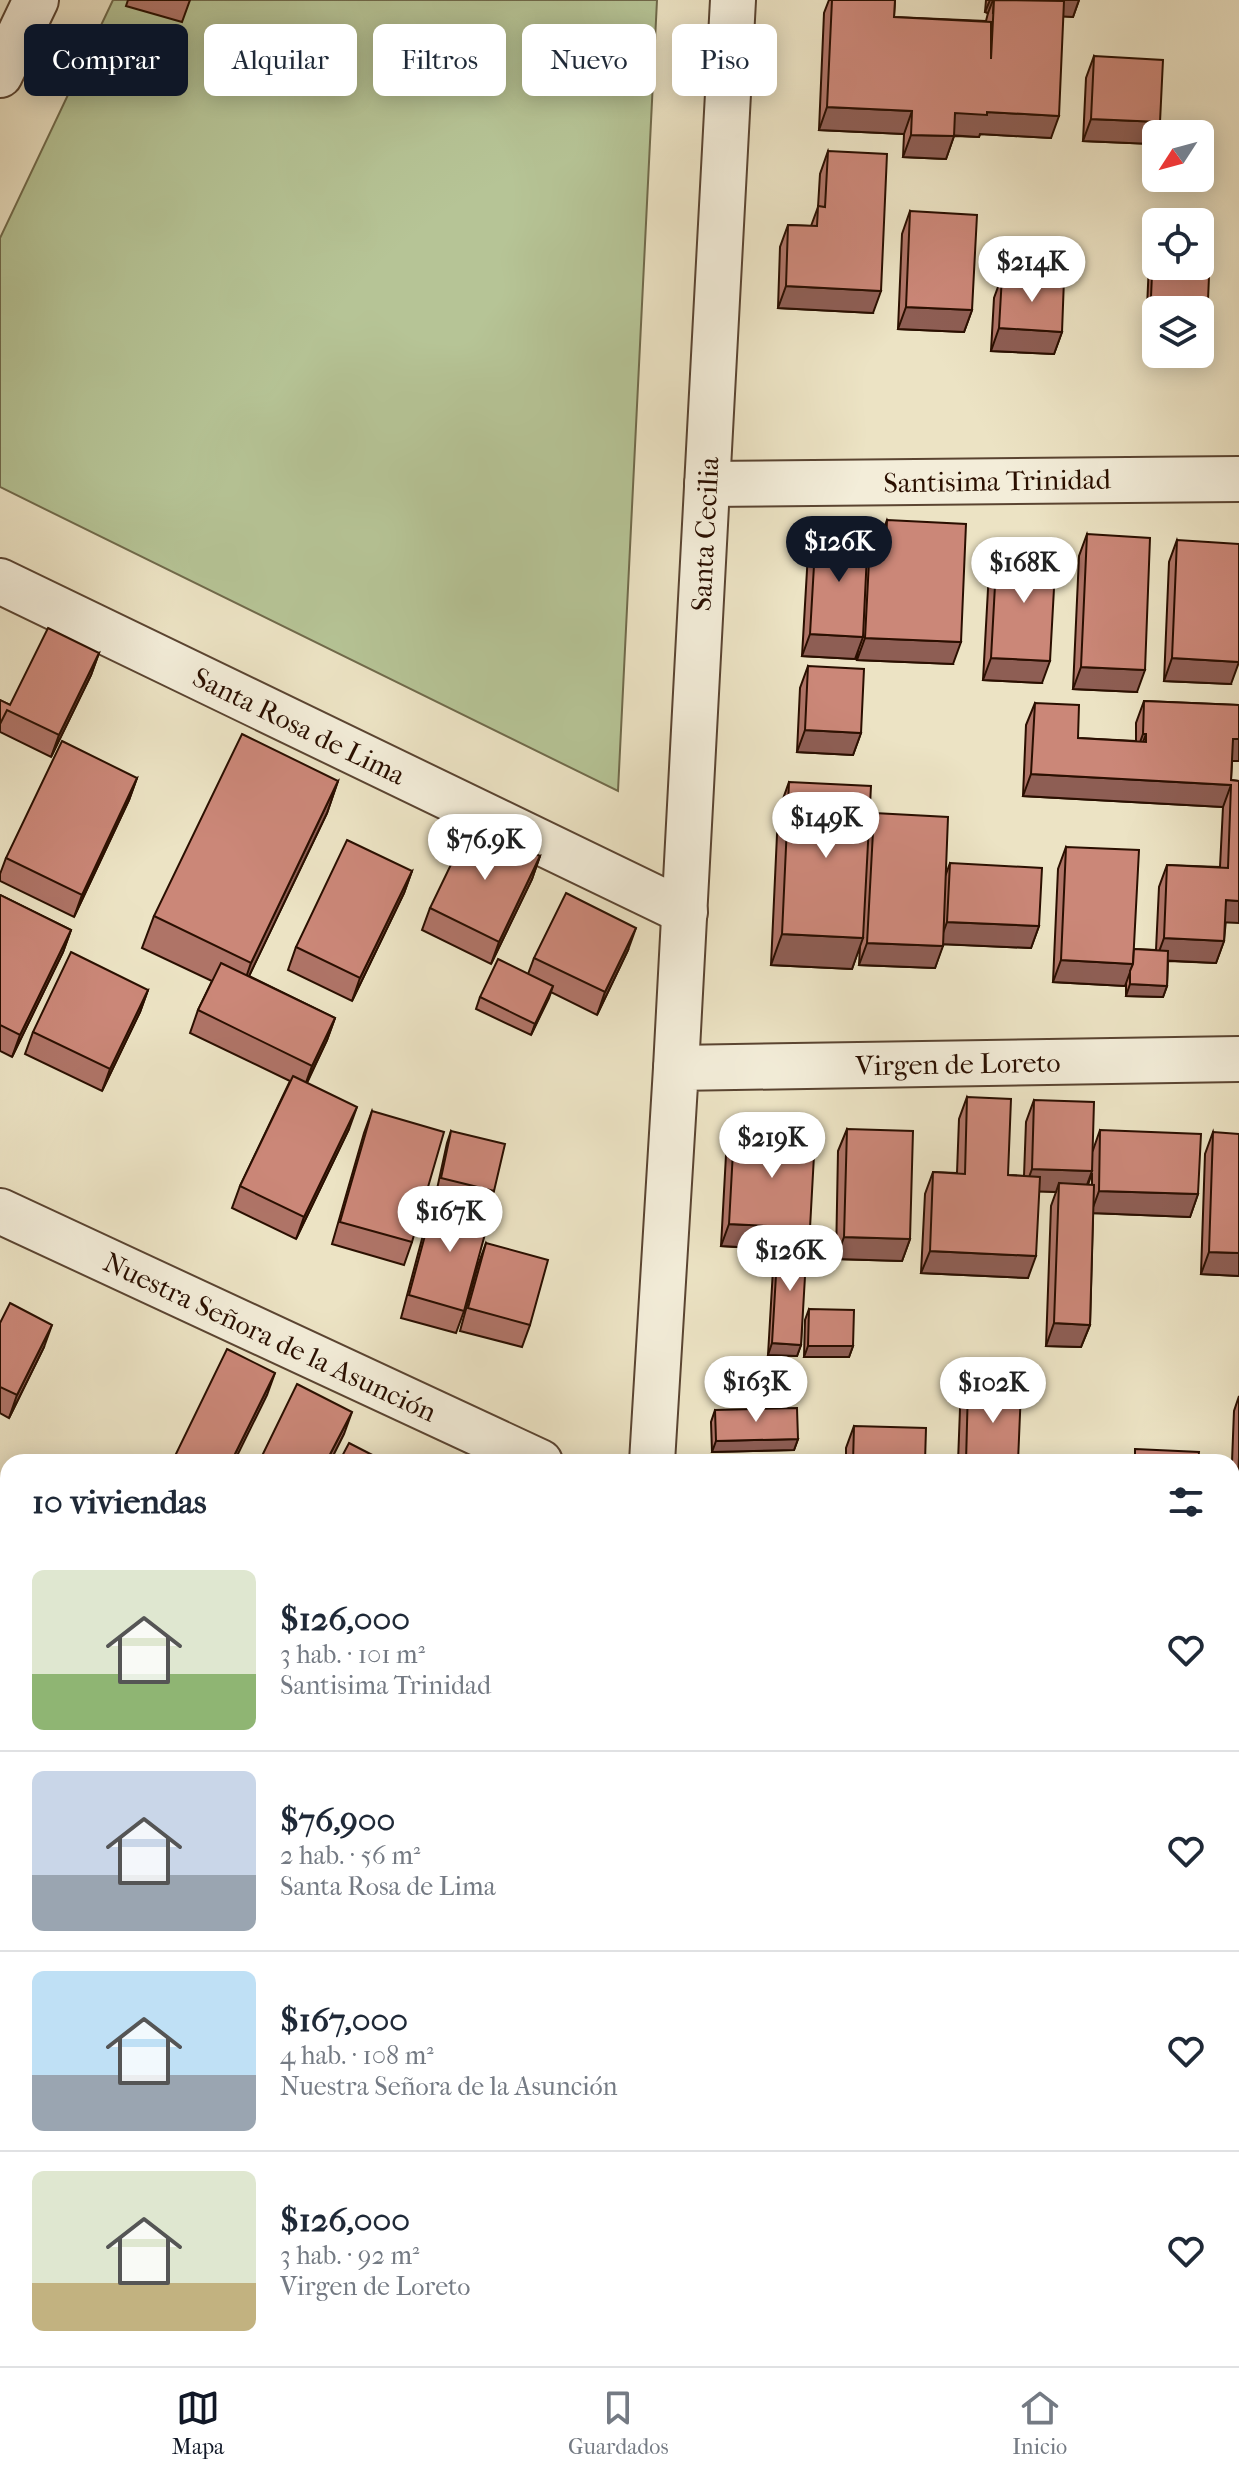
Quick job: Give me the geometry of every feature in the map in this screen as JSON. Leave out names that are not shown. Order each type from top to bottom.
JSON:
[{"type":"street","points":[[0,75],[36,0]]},
{"type":"street","name":"Santa Cecilia","points":[[652,1454],[685,912],[733,0]]},
{"type":"street","name":"Santisima Trinidad","points":[[707,484],[1239,479]]},
{"type":"street","name":"Santa Rosa de Lima","points":[[0,581],[685,912]]},
{"type":"street","name":"Virgen de Loreto","points":[[676,1068],[1239,1059]]},
{"type":"street","name":"Nuestra Señora de la Asunción","points":[[0,1211],[523,1454]]},
{"type":"green space","points":[[113,0],[657,0],[656,24],[522,24],[522,96],[652,96],[618,791],[0,487],[0,238],[67,96],[188,96],[188,24],[102,24]]},
{"type":"building","points":[[832,0],[895,0],[894,17],[991,22],[991,59],[994,0],[1064,1],[1059,116],[955,113],[954,136],[911,135],[912,111],[827,107]]},
{"type":"building","points":[[1094,56],[1163,60],[1160,120],[1091,119]]},
{"type":"building","points":[[828,151],[887,154],[881,291],[786,286],[788,225],[817,226],[818,206],[825,207]]},
{"type":"building","points":[[910,211],[977,215],[972,310],[906,307]]},
{"type":"building","points":[[1002,276],[1064,279],[1062,332],[999,328]]},
{"type":"building","points":[[1152,280],[1209,280],[1208,296],[1151,296]]},
{"type":"building","points":[[887,520],[966,524],[961,642],[865,638],[870,542],[886,543]]},
{"type":"building","points":[[816,531],[868,533],[863,637],[810,634]]},
{"type":"building","points":[[1087,534],[1150,538],[1145,670],[1081,667]]},
{"type":"building","points":[[1177,540],[1239,544],[1239,662],[1172,658]]},
{"type":"building","points":[[997,549],[1056,552],[1050,661],[991,658]]},
{"type":"building","points":[[48,628],[99,653],[59,735],[7,710],[0,724],[0,700],[10,705]]},
{"type":"building","points":[[808,666],[864,669],[861,733],[805,730]]},
{"type":"building","points":[[1144,701],[1239,705],[1239,739],[1233,739],[1231,780],[1239,781],[1239,901],[1226,900],[1224,941],[1164,938],[1167,865],[1228,868],[1231,785],[1031,774],[1035,703],[1079,705],[1078,738],[1146,742],[1146,734],[1143,734]]},
{"type":"building","points":[[242,734],[338,781],[251,963],[154,916]]},
{"type":"building","points":[[62,741],[137,778],[82,895],[6,858]]},
{"type":"building","points":[[789,782],[871,786],[863,938],[782,934]]},
{"type":"building","points":[[874,813],[948,817],[943,946],[867,943]]},
{"type":"building","points":[[471,823],[540,856],[499,942],[430,908]]},
{"type":"building","points":[[347,840],[412,871],[360,978],[296,947]]},
{"type":"building","points":[[1066,847],[1139,850],[1133,964],[1061,960]]},
{"type":"building","points":[[950,863],[1042,868],[1039,926],[947,922]]},
{"type":"building","points":[[566,893],[636,928],[605,992],[534,958]]},
{"type":"building","points":[[0,895],[71,930],[20,1035],[0,1025]]},
{"type":"building","points":[[1134,949],[1168,951],[1167,986],[1130,984]]},
{"type":"building","points":[[71,952],[148,990],[110,1069],[33,1032]]},
{"type":"building","points":[[498,959],[553,986],[535,1024],[480,997]]},
{"type":"building","points":[[221,963],[335,1018],[312,1066],[198,1010]]},
{"type":"building","points":[[293,1076],[357,1107],[304,1217],[240,1186]]},
{"type":"building","points":[[967,1097],[1011,1099],[1008,1175],[1040,1177],[1036,1256],[930,1251],[933,1172],[965,1174]]},
{"type":"building","points":[[1034,1100],[1094,1102],[1092,1171],[1032,1169]]},
{"type":"building","points":[[372,1111],[444,1132],[412,1242],[340,1222]]},
{"type":"building","points":[[847,1129],[913,1131],[910,1239],[844,1237]]},
{"type":"building","points":[[1100,1130],[1201,1134],[1198,1194],[1099,1191]]},
{"type":"building","points":[[451,1131],[505,1144],[494,1191],[441,1178]]},
{"type":"building","points":[[1213,1132],[1239,1134],[1239,1253],[1209,1252]]},
{"type":"building","points":[[734,1133],[815,1137],[810,1228],[729,1224]]},
{"type":"building","points":[[1059,1183],[1094,1185],[1090,1325],[1054,1323]]},
{"type":"building","points":[[435,1198],[491,1212],[464,1311],[409,1295]]},
{"type":"building","points":[[778,1241],[807,1242],[801,1345],[772,1343]]},
{"type":"building","points":[[486,1243],[548,1260],[530,1325],[468,1308]]},
{"type":"building","points":[[10,1303],[52,1325],[17,1395],[0,1387],[0,1323]]},
{"type":"building","points":[[809,1309],[854,1310],[853,1346],[808,1346]]},
{"type":"building","points":[[227,1349],[275,1373],[235,1454],[176,1454]]},
{"type":"building","points":[[297,1384],[352,1412],[330,1454],[263,1454]]},
{"type":"building","points":[[968,1387],[1021,1390],[1018,1454],[966,1454]]},
{"type":"building","points":[[797,1408],[798,1439],[716,1441],[715,1410]]},
{"type":"building","points":[[854,1426],[926,1428],[925,1454],[853,1454]]},
{"type":"building","points":[[349,1443],[370,1454],[343,1454]]},
{"type":"building","points":[[1135,1449],[1199,1452],[1199,1454],[1135,1454]]}]
